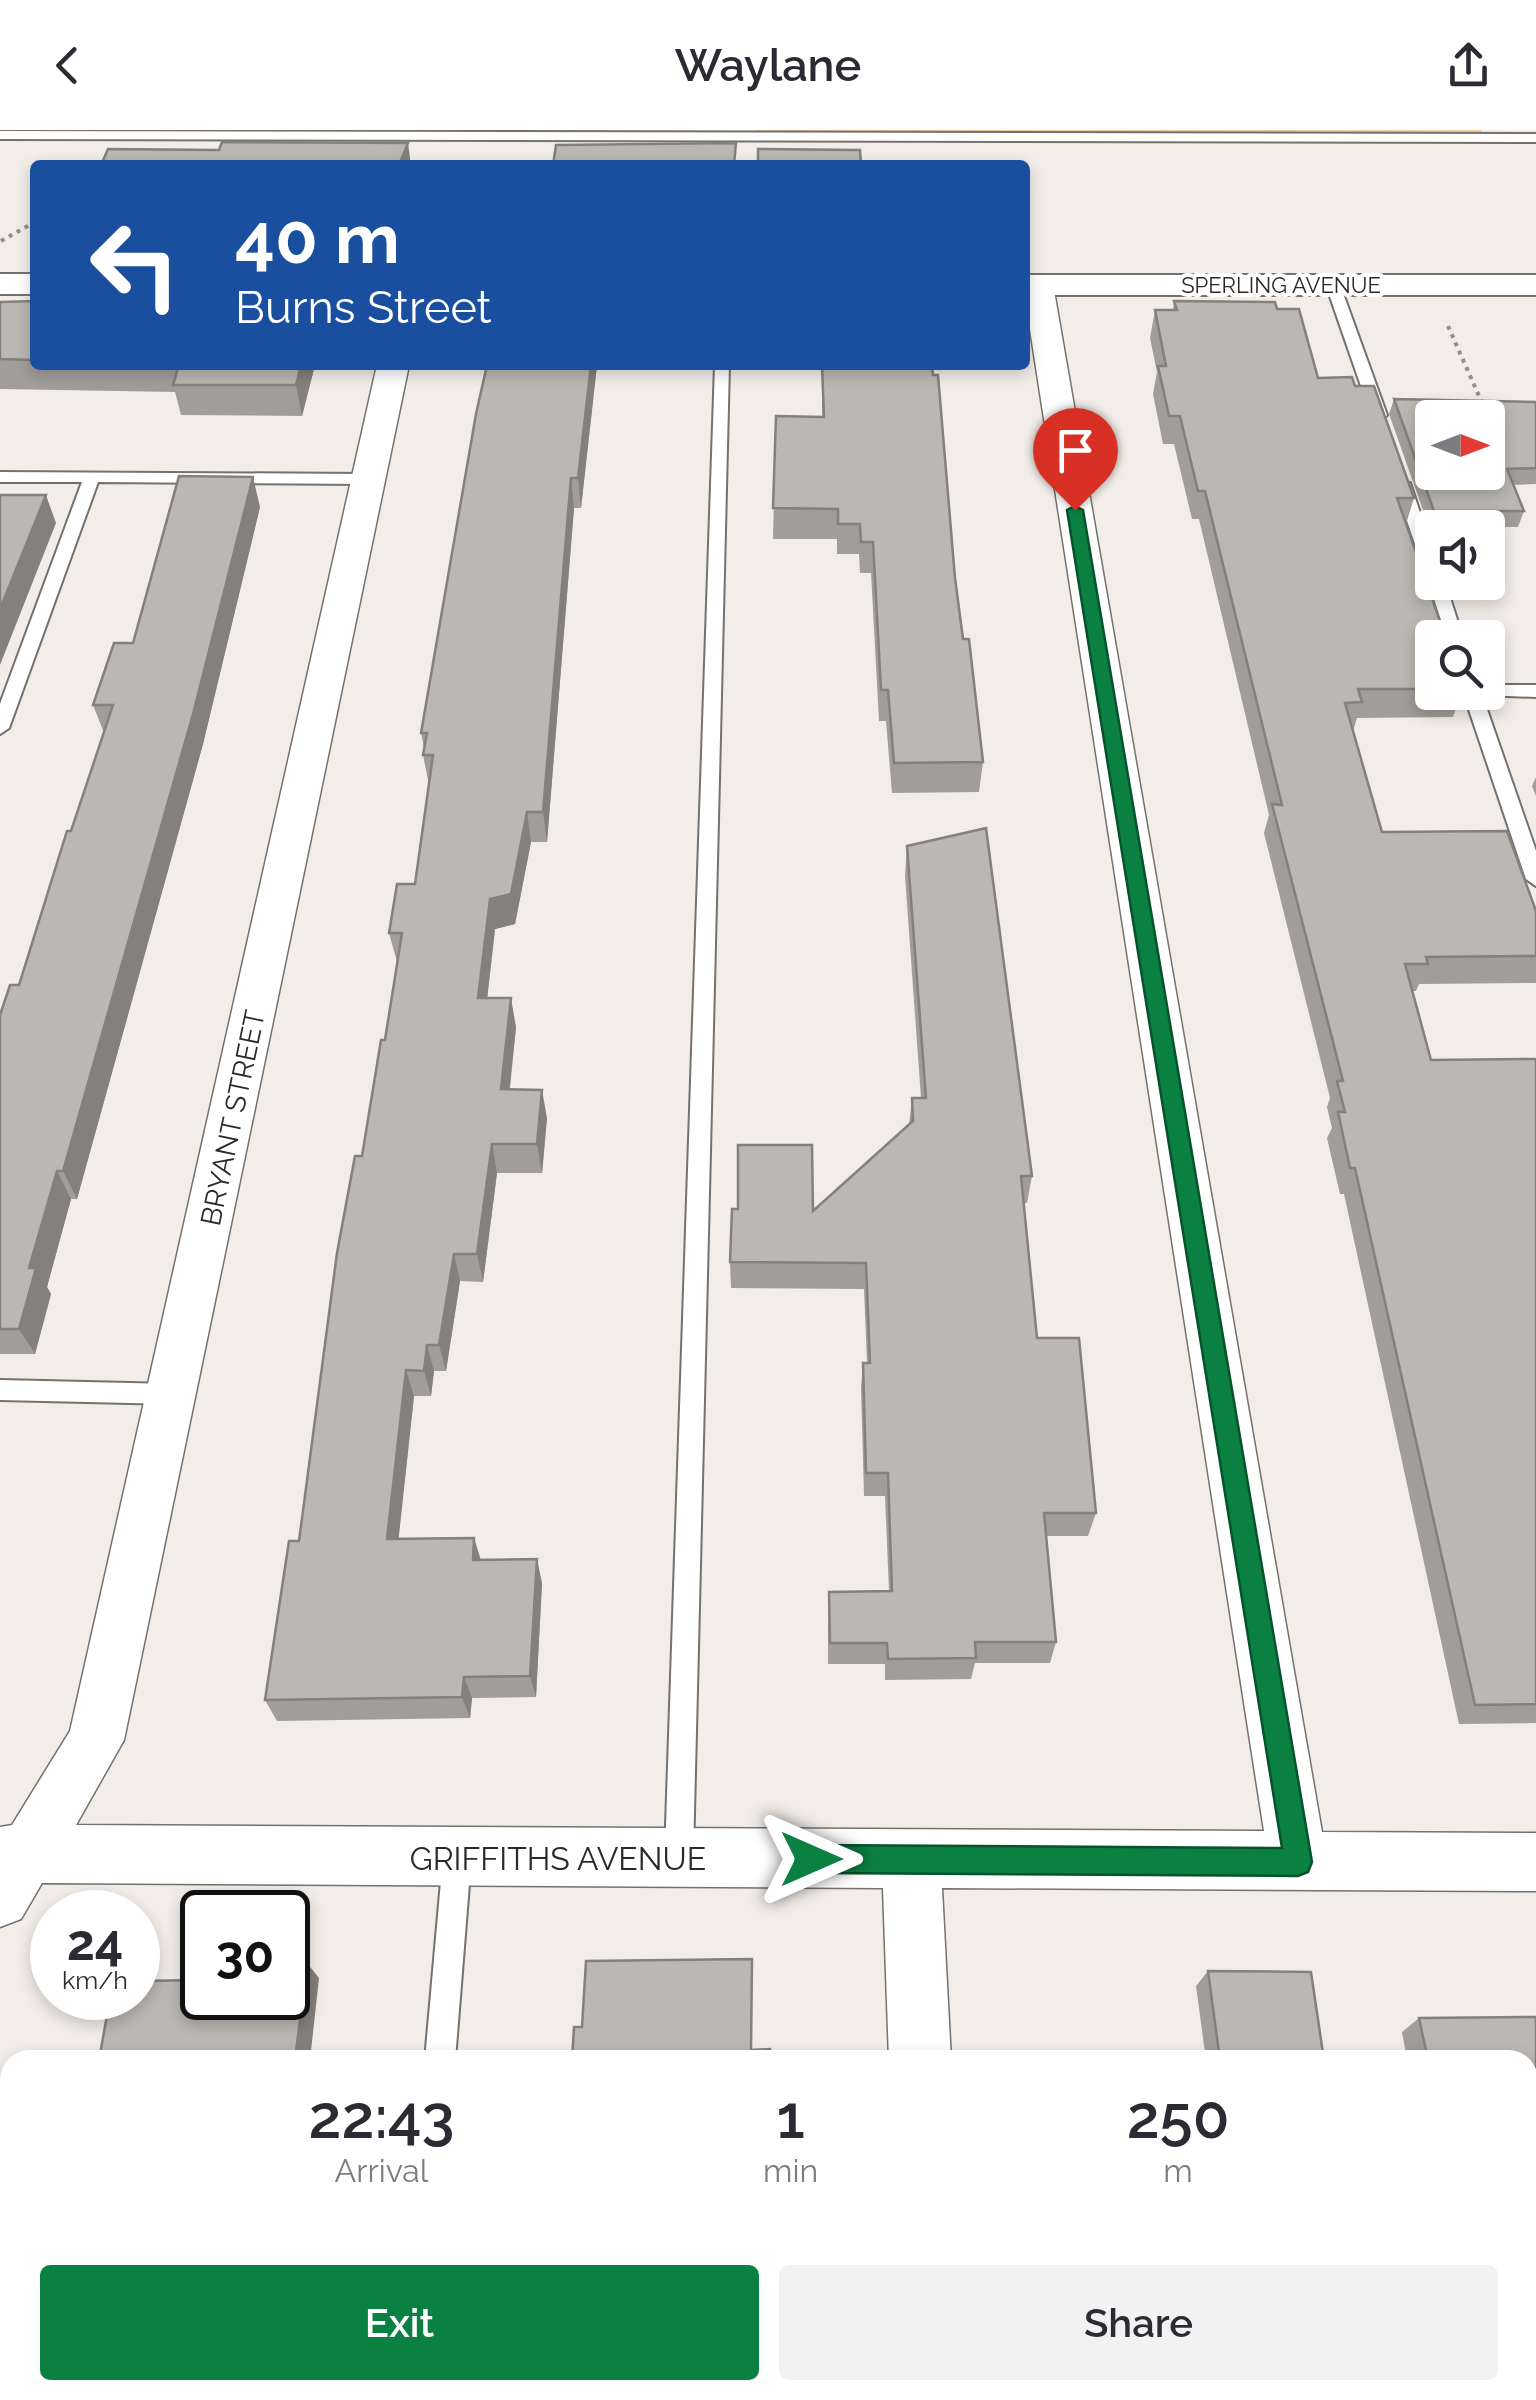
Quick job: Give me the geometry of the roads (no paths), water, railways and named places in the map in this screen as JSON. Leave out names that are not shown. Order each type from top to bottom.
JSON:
[{"type":"street","points":[[0,284],[30,284]]},
{"type":"street","points":[[1032,285],[1298,1862]]},
{"type":"street","name":"SPERLING AVENUE","points":[[1032,285],[1536,285]]},
{"type":"street","name":"BRYANT STREET","points":[[9,1869],[96,1740],[174,1394],[392,370]]},
{"type":"street","points":[[911,1858],[920,2050]]},
{"type":"street","name":"GRIFFITHS AVENUE","points":[[9,1869],[457,1859],[1536,1862]]},
{"type":"lane","points":[[0,134],[1536,138]]},
{"type":"lane","points":[[1333,285],[1382,424]]},
{"type":"lane","points":[[679,1858],[722,370]]},
{"type":"lane","points":[[1394,459],[1415,520]]},
{"type":"lane","points":[[0,477],[370,479]]},
{"type":"lane","points":[[0,728],[92,477]]},
{"type":"lane","points":[[1505,691],[1536,691]]},
{"type":"lane","points":[[1478,710],[1536,879]]},
{"type":"lane","points":[[0,1390],[174,1394]]},
{"type":"lane","points":[[441,2050],[457,1859]]}]
